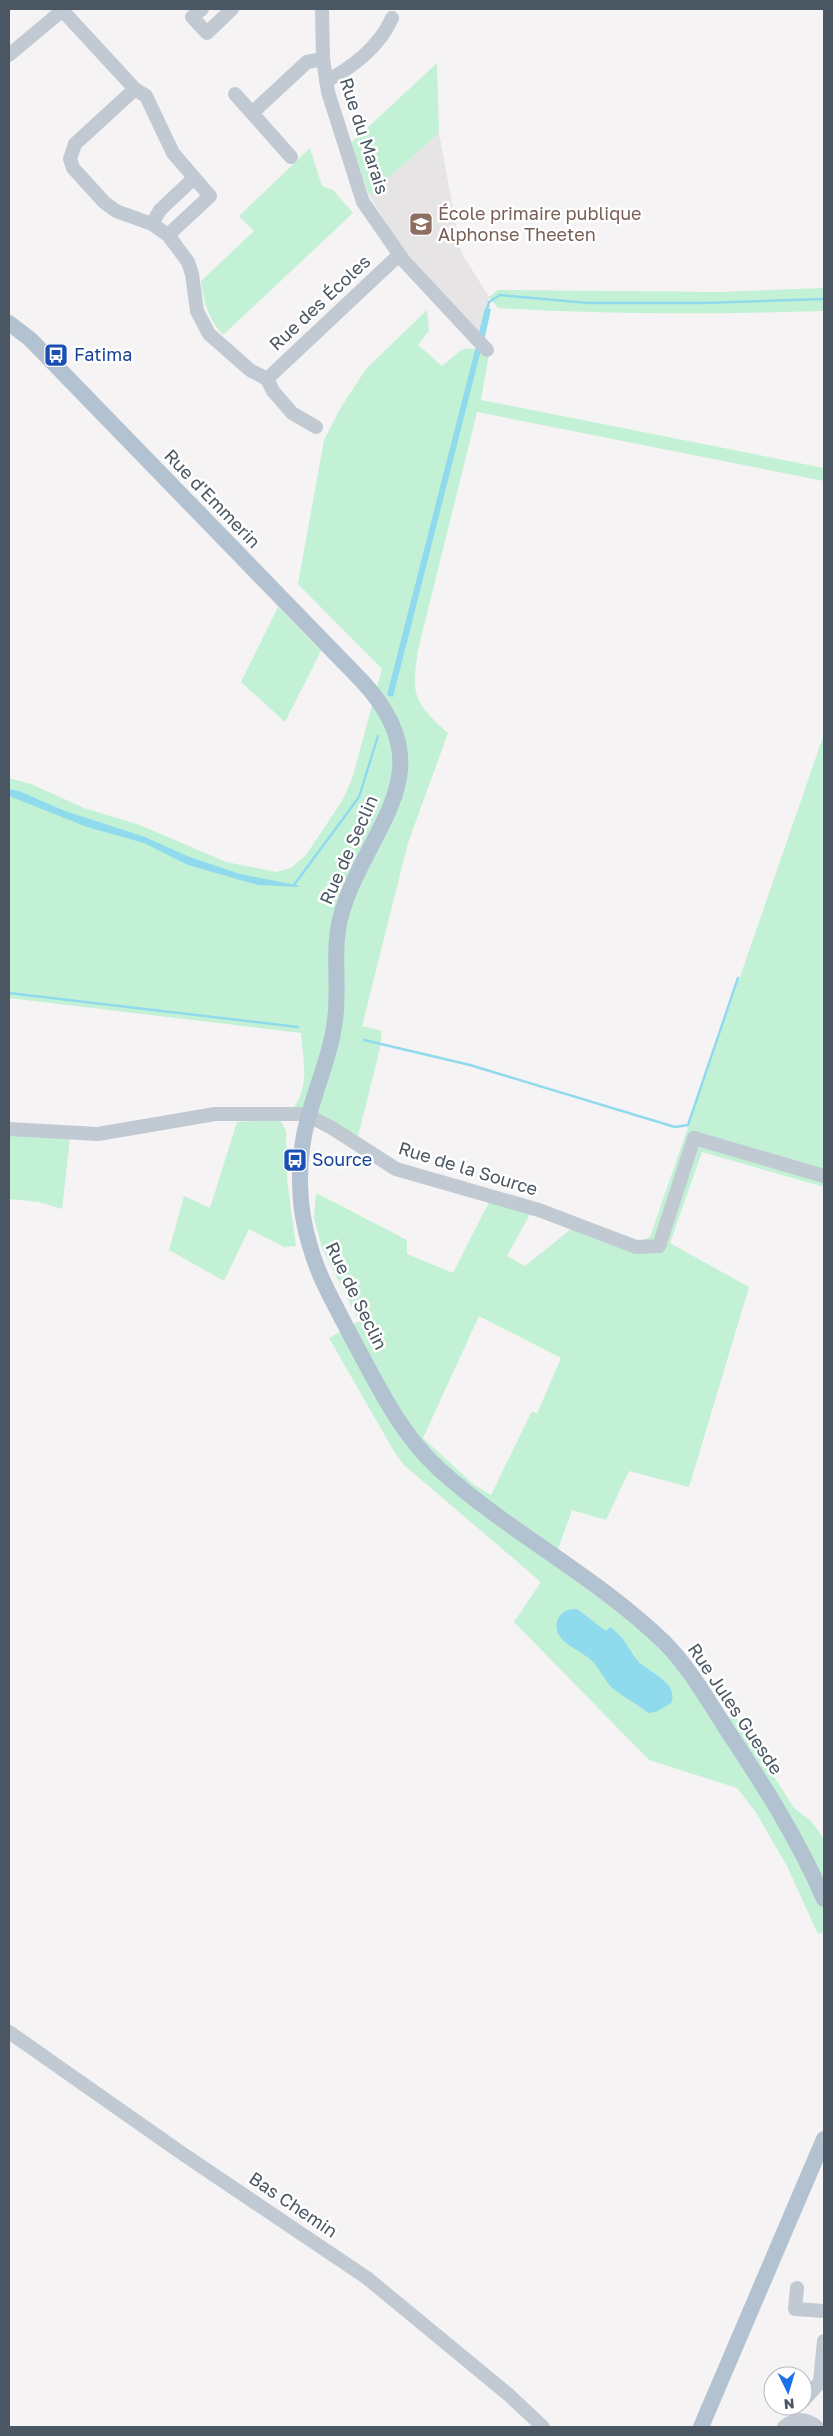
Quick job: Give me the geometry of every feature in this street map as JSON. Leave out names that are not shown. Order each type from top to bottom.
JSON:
[{"type":"main road","name":"Rue d'Emmerin","points":[[9,323],[30,339],[366,685],[382,707]]},
{"type":"main road","name":"Rue de Seclin","points":[[382,707],[397,744],[398,782],[390,812],[348,894],[340,916],[337,946],[337,995],[333,1031],[303,1140],[300,1177],[302,1208],[310,1248],[334,1304],[400,1423],[423,1452],[458,1485],[639,1620]]},
{"type":"main road","name":"Rue Jules Guesde","points":[[639,1620],[671,1649],[686,1668],[774,1802],[811,1870],[824,1899]]},
{"type":"main road","name":"Rue Jules Guesde","points":[[774,1802],[808,1845],[824,1873]]},
{"type":"main road","points":[[811,2166],[824,2127]]},
{"type":"main road","points":[[701,2427],[824,2139]]},
{"type":"street","points":[[202,9],[192,17],[207,32],[232,9]]},
{"type":"street","name":"Rue du Marais","points":[[322,9],[323,58],[326,81],[360,195],[399,255],[486,349]]},
{"type":"street","points":[[9,55],[63,10],[135,90],[146,96],[173,153],[210,196],[168,235]]},
{"type":"street","points":[[326,81],[349,69],[379,40],[392,18]]},
{"type":"street","points":[[252,113],[307,62],[323,58]]},
{"type":"street","points":[[135,90],[74,144],[70,159],[76,172],[110,207],[127,217],[152,224],[168,235],[188,262],[192,274],[197,311],[209,334],[250,370],[267,379],[273,392],[292,413],[316,426]]},
{"type":"street","points":[[235,94],[291,158]]},
{"type":"street","points":[[152,224],[160,210],[194,178]]},
{"type":"street","name":"Rue des Écoles","points":[[267,379],[399,255]]},
{"type":"street","name":"Rue de la Source","points":[[9,1129],[71,1134],[112,1133],[215,1114],[294,1114],[308,1117],[339,1133],[396,1169],[539,1210],[640,1248],[660,1246],[694,1138],[824,1176]]},
{"type":"street","name":"Bas Chemin","points":[[9,2032],[367,2278],[509,2395],[543,2427]]},
{"type":"street","points":[[797,2288],[794,2309],[824,2311]]},
{"type":"street","points":[[813,2390],[820,2382],[824,2341]]},
{"type":"street","points":[[790,2424],[807,2421],[816,2427]]},
{"type":"shaded area","name":"École primaire publique Alphonse Theeten","points":[[439,133],[461,252],[489,297],[480,340],[405,253],[369,195]]},
{"type":"green space","points":[[437,63],[439,133],[369,195],[351,143]]},
{"type":"green space","points":[[310,148],[322,186],[333,190],[353,213],[223,335],[208,310],[201,281],[254,231],[239,216]]},
{"type":"green space","points":[[824,288],[824,311],[742,313],[580,312],[498,308],[489,297],[498,290],[719,292]]},
{"type":"green space","points":[[427,310],[429,331],[418,345],[442,366],[463,350],[473,349],[489,353],[481,400],[824,468],[824,481],[477,412],[418,650],[416,666],[415,689],[418,698],[428,714],[448,733],[408,843],[362,1026],[382,1031],[380,1048],[358,1136],[324,1117],[294,1107],[299,1099],[304,1081],[301,1033],[9,998],[9,778],[31,784],[84,808],[140,825],[226,862],[276,872],[291,868],[306,855],[342,801],[352,779],[382,669],[298,584],[324,440],[341,407],[366,369]]},
{"type":"green space","points":[[278,607],[321,651],[285,722],[241,682]]},
{"type":"green space","points":[[824,734],[824,1187],[702,1152],[670,1243],[749,1287],[689,1487],[629,1471],[606,1520],[572,1510],[553,1563],[635,1623],[673,1663],[716,1723],[734,1714],[794,1808],[811,1821],[824,1839],[824,1932],[818,1934],[787,1866],[755,1811],[737,1788],[649,1760],[514,1622],[541,1582],[404,1465],[395,1453],[329,1338],[359,1321],[322,1248],[314,1218],[316,1193],[407,1240],[407,1254],[453,1273],[489,1202],[530,1214],[507,1256],[525,1266],[581,1221],[641,1241],[650,1237]],"holes":[[[479,1316],[561,1358],[537,1414],[532,1411],[491,1495],[473,1484],[423,1438]]]},
{"type":"green space","points":[[280,1120],[286,1131],[287,1180],[296,1246],[284,1247],[249,1229],[224,1281],[169,1250],[184,1196],[210,1208],[237,1122]]},
{"type":"green space","points":[[9,1133],[70,1139],[62,1209],[39,1202],[9,1199]]},
{"type":"water","points":[[485,308],[491,309],[484,341],[478,336]]},
{"type":"water","points":[[476,346],[481,350],[393,697],[387,695]]},
{"type":"water","points":[[9,789],[19,791],[65,811],[145,837],[187,856],[240,874],[300,887],[258,885],[188,865],[144,843],[87,827],[9,796]]},
{"type":"water","points":[[577,1609],[606,1631],[610,1627],[619,1635],[637,1660],[667,1683],[673,1696],[671,1703],[656,1712],[648,1713],[613,1688],[589,1658],[562,1639],[556,1627],[558,1619],[566,1611]]},
{"type":"waterway","points":[[487,310],[489,302],[500,295],[588,303],[704,303],[824,299]]},
{"type":"waterway","points":[[294,885],[359,797],[378,736]]},
{"type":"waterway","points":[[364,1040],[470,1065],[675,1127],[688,1125],[738,978]]},
{"type":"waterway","points":[[9,993],[298,1027]]},
{"type":"place","name":"École primaire publique Alphonse Theeten","points":[[421,224]]},
{"type":"place","name":"Fatima","points":[[56,355]]},
{"type":"place","name":"Source","points":[[295,1160]]}]
